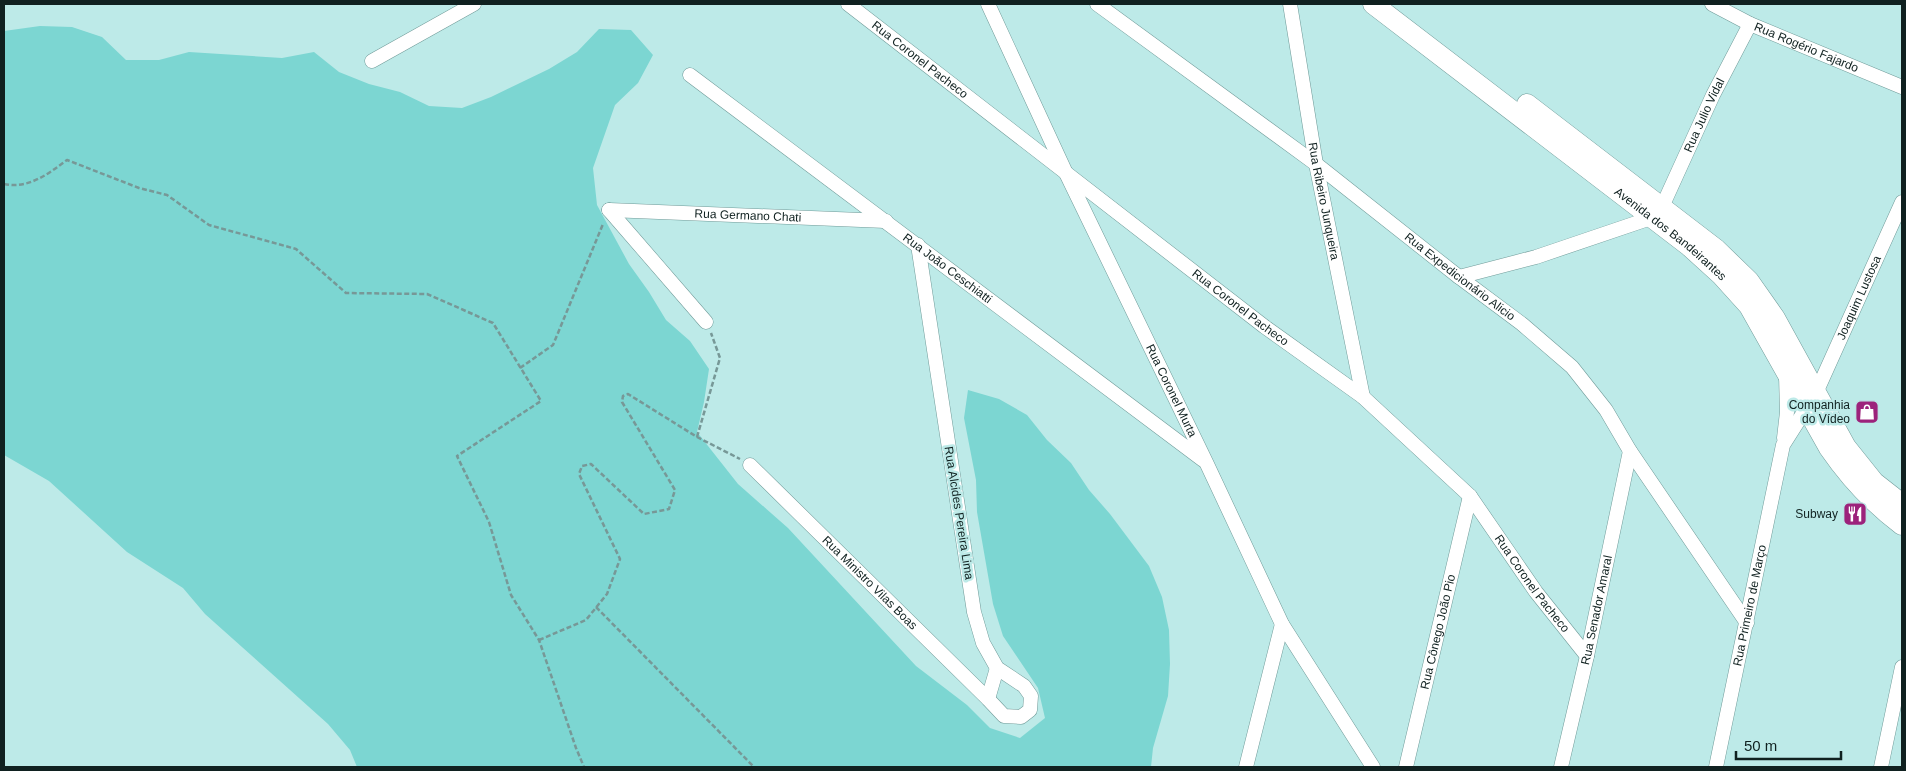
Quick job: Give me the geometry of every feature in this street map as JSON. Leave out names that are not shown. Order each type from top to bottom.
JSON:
[{"type":"street","points":[[372,61],[474,4]]},
{"type":"street","name":"Rua Coronel Pacheco","points":[[848,4],[1265,327],[1363,397],[1470,496],[1536,592],[1587,656]]},
{"type":"street","name":"Rua Coronel Murta","points":[[988,4],[1065,171],[1282,624],[1373,767]]},
{"type":"street","name":"Rua Expedicionário Alicio","points":[[1097,4],[1316,164],[1459,277],[1522,324],[1572,368],[1606,410],[1630,451],[1747,623]]},
{"type":"street","points":[[1108,4],[1116,19]]},
{"type":"street","name":"Rua Ribeiro Junqueira","points":[[1290,4],[1316,164],[1363,397]]},
{"type":"street","name":"Avenida dos Bandeirantes","points":[[1373,4],[1657,212],[1716,249],[1748,281],[1774,318],[1841,465],[1870,496],[1902,525]]},
{"type":"street","name":"Avenida dos Bandeirantes","points":[[1393,4],[1657,212],[1706,260],[1749,306],[1786,371],[1811,400],[1874,482],[1902,504]]},
{"type":"street","name":"Rua Rogério Fajardo","points":[[1712,4],[1750,24],[1902,87]]},
{"type":"street","name":"Rua Julio Vidal","points":[[1657,212],[1713,95],[1750,24]]},
{"type":"street","name":"Rua João Ceschiatti","points":[[690,75],[1206,462]]},
{"type":"street","name":"Joaquim Lustosa","points":[[1811,400],[1902,202]]},
{"type":"street","points":[[609,210],[706,322]]},
{"type":"street","name":"Rua Germano Chati","points":[[609,210],[886,221]]},
{"type":"street","points":[[1459,277],[1536,257],[1657,212]]},
{"type":"street","name":"Rua Alcides Pereira Lima","points":[[918,245],[974,612],[983,643],[997,668],[1024,686],[1031,696],[1030,710],[1021,717],[1004,716],[988,699]]},
{"type":"street","name":"Rua Primeiro de Março","points":[[1716,767],[1783,445],[1787,412],[1786,371]]},
{"type":"street","name":"Rua Primeiro de Março","points":[[1783,445],[1811,400]]},
{"type":"street","name":"Rua Senador Amaral","points":[[1561,767],[1587,656],[1630,451]]},
{"type":"street","name":"Rua Ministro Vilas Boas","points":[[750,465],[988,699]]},
{"type":"street","name":"Rua Cônego João Pio","points":[[1406,767],[1470,496]]},
{"type":"street","points":[[1246,767],[1282,624]]},
{"type":"street","points":[[1881,767],[1897,713],[1902,667]]},
{"type":"street","points":[[988,699],[997,668]]},
{"type":"path","points":[[4,184],[22,185],[39,180],[67,160],[139,188],[167,195],[209,225],[296,249],[346,293],[427,294],[493,323],[542,400],[456,456],[489,522],[511,596],[539,640],[584,767]]},
{"type":"path","points":[[520,368],[552,345],[609,210]]},
{"type":"path","points":[[697,437],[720,358],[706,322]]},
{"type":"path","points":[[539,640],[586,620],[607,594],[620,559],[579,474],[582,466],[591,464],[644,514],[668,509],[675,490],[622,402],[623,396],[628,394],[697,437],[750,465]]},
{"type":"path","points":[[596,607],[754,767]]},
{"type":"shaded area","points":[[40,26],[72,27],[102,37],[126,60],[159,60],[189,52],[282,58],[314,52],[339,72],[369,84],[400,92],[429,106],[462,108],[491,97],[549,69],[577,52],[599,29],[631,30],[653,55],[638,83],[615,105],[593,168],[597,205],[629,264],[666,320],[690,341],[709,369],[697,432],[738,484],[788,528],[916,666],[967,705],[990,728],[1020,738],[1045,718],[1038,688],[1003,636],[993,604],[977,512],[976,480],[964,418],[968,390],[999,399],[1027,415],[1047,440],[1071,463],[1089,490],[1110,514],[1149,566],[1162,597],[1169,630],[1170,664],[1168,696],[1153,748],[1151,767],[357,767],[350,750],[328,724],[205,614],[183,588],[127,552],[49,481],[4,455],[4,31]]},
{"type":"place","name":"Companhia do Vídeo","points":[[1867,412]]},
{"type":"place","name":"Subway","points":[[1855,514]]}]
